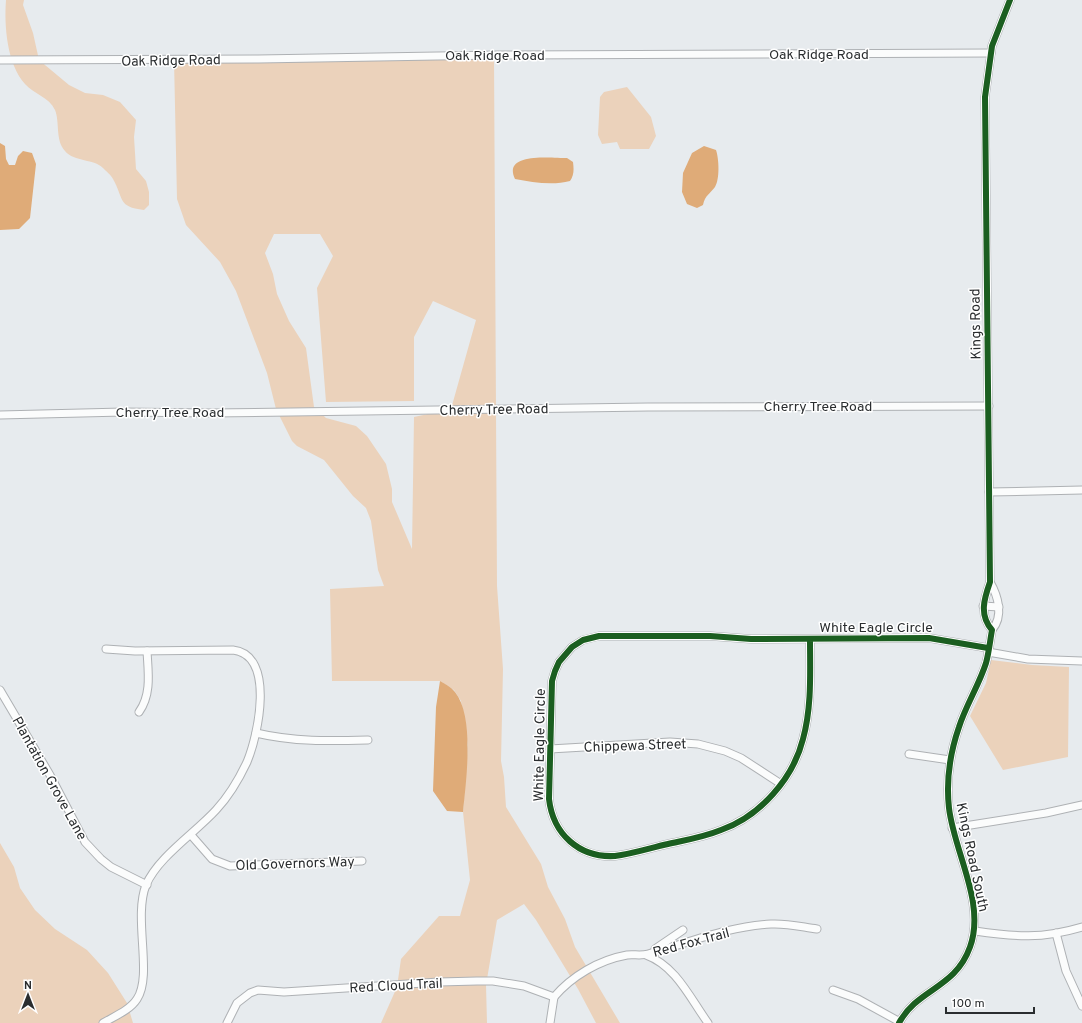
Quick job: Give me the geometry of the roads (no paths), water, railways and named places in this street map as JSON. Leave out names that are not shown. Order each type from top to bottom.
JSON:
[{"type":"street","name":"Kings Road","points":[[983,606],[990,582],[985,110],[986,79],[996,33],[1010,0]]},
{"type":"street","name":"Oak Ridge Road","points":[[0,60],[258,60],[497,55],[991,53]]},
{"type":"street","name":"Cherry Tree Road","points":[[0,415],[124,412],[211,413],[654,407],[988,406]]},
{"type":"street","points":[[989,492],[1082,490]]},
{"type":"street","name":"Kings Road","points":[[988,650],[992,630],[998,624],[999,606],[996,593],[990,582]]},
{"type":"street","points":[[992,630],[984,616],[983,606],[999,606]]},
{"type":"street","name":"White Eagle Circle","points":[[810,639],[807,721],[800,751],[781,784],[757,809],[722,830],[621,855],[601,856],[588,852],[575,846],[556,826],[550,809],[549,799],[552,681],[555,671],[565,654],[583,640],[607,636],[710,636],[751,639],[929,638],[988,650]]},
{"type":"street","points":[[103,1023],[133,1004],[141,993],[143,979],[141,907],[147,885],[157,867],[219,807],[232,790],[247,762],[256,733],[259,710],[258,672],[253,661],[248,655],[233,650],[148,651],[106,649]]},
{"type":"street","points":[[988,650],[1013,657],[1082,661]]},
{"type":"street","name":"Kings Road South","points":[[899,1022],[915,1003],[941,985],[957,971],[967,954],[974,931],[974,905],[952,828],[948,792],[950,760],[959,727],[977,688],[988,650]]},
{"type":"street","points":[[139,712],[144,704],[148,689],[148,651]]},
{"type":"street","name":"Plantation Grove Lane","points":[[0,690],[31,741],[85,842],[111,867],[147,885]]},
{"type":"street","points":[[256,733],[289,740],[312,742],[368,740]]},
{"type":"street","name":"Chippewa Street","points":[[550,749],[670,742],[698,744],[725,751],[742,758],[781,784]]},
{"type":"street","points":[[909,754],[950,760]]},
{"type":"street","points":[[952,828],[1046,813],[1082,805]]},
{"type":"street","name":"Old Governors Way","points":[[191,835],[212,858],[230,866],[362,861]]},
{"type":"street","name":"Red Fox Trail","points":[[554,997],[568,983],[591,968],[626,955],[646,955],[684,942],[762,925],[783,924],[817,929]]},
{"type":"street","points":[[974,931],[1020,936],[1056,933],[1082,927]]},
{"type":"street","points":[[646,955],[683,930]]},
{"type":"street","points":[[1056,933],[1066,971],[1082,1006]]},
{"type":"street","points":[[646,955],[658,960],[673,973],[708,1023]]},
{"type":"street","name":"Red Cloud Trail","points":[[227,1023],[237,1003],[246,995],[258,990],[284,992],[439,982],[493,981],[524,986],[554,997]]},
{"type":"street","points":[[833,990],[858,999],[899,1022]]},
{"type":"street","points":[[550,1023],[554,997]]}]
